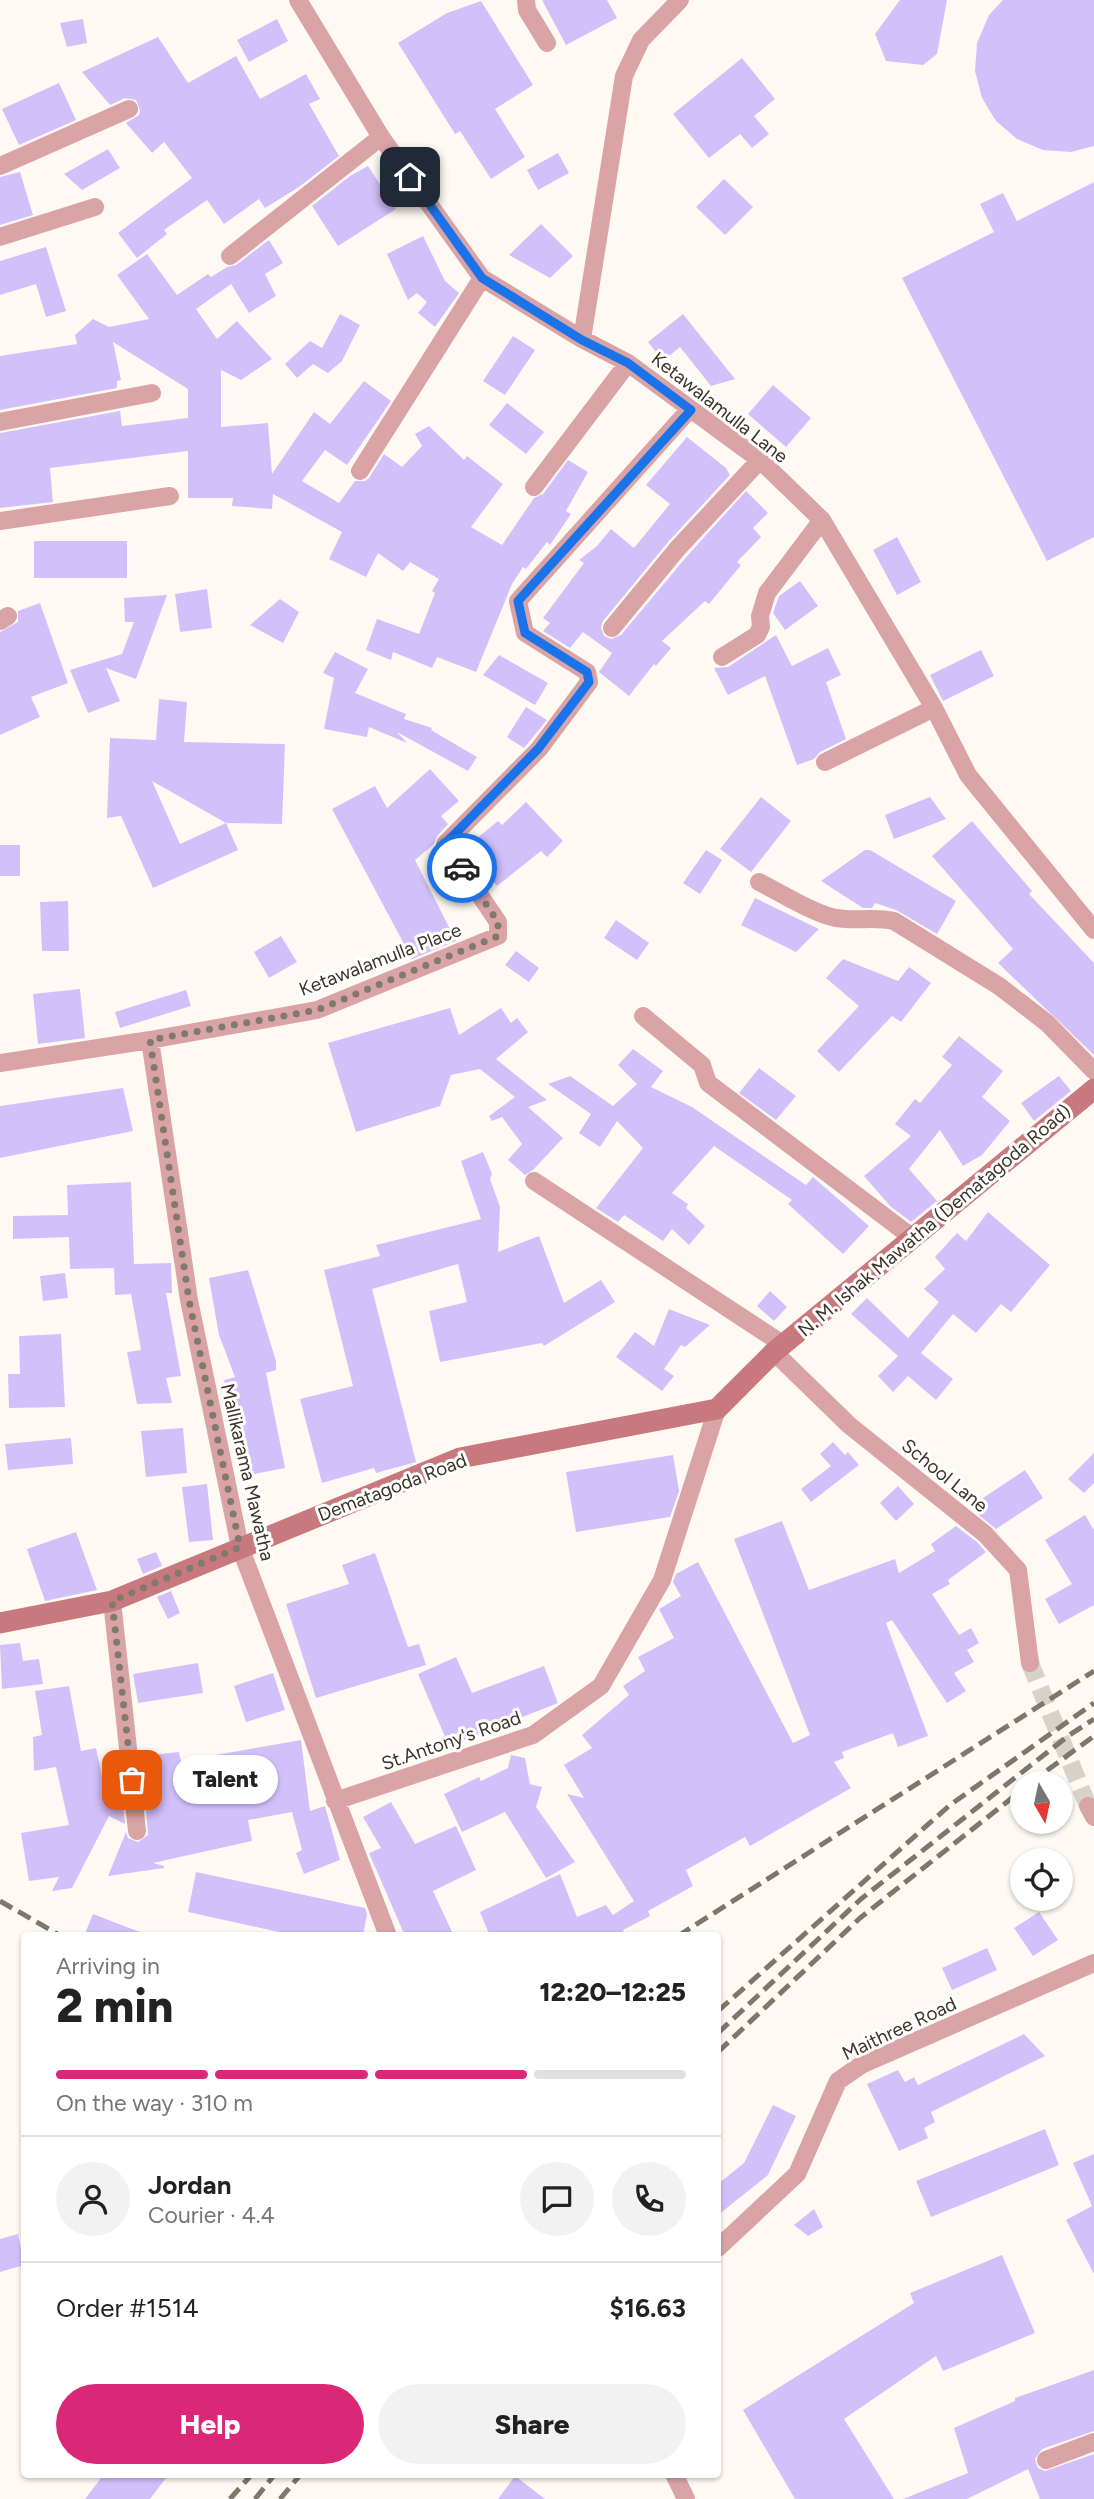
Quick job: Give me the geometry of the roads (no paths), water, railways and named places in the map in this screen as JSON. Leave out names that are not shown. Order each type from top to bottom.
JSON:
[{"type":"main road","name":"N. M. Ishak Mawatha (Dematagoda Road)","points":[[779,1348],[1094,1088]]},
{"type":"main road","points":[[717,1409],[779,1348]]},
{"type":"main road","name":"Dematagoda Road","points":[[0,1623],[112,1601],[460,1458],[717,1409]]},
{"type":"street","name":"Ketawalamulla Lane","points":[[298,0],[381,137],[482,278],[582,340],[628,363],[760,460],[822,520],[934,708],[968,775],[1094,930]]},
{"type":"street","points":[[526,0],[527,10],[547,43]]},
{"type":"street","points":[[582,340],[624,76],[641,40],[680,0]]},
{"type":"street","points":[[0,166],[129,109]]},
{"type":"street","points":[[230,256],[381,137]]},
{"type":"street","points":[[0,237],[95,207]]},
{"type":"street","points":[[360,471],[482,278]]},
{"type":"street","points":[[534,487],[628,363]]},
{"type":"street","points":[[0,422],[152,393]]},
{"type":"street","name":"Ketawalamulla Place","points":[[0,1063],[317,1010],[498,936],[498,922],[445,844],[538,749],[589,682],[587,672],[525,633],[518,601],[691,410]]},
{"type":"street","points":[[612,628],[678,548],[760,460]]},
{"type":"street","points":[[0,521],[170,496]]},
{"type":"street","points":[[722,657],[757,635],[767,593],[822,520]]},
{"type":"street","points":[[825,762],[934,708]]},
{"type":"street","points":[[759,882],[827,916],[844,919],[878,917],[894,921],[999,986],[1047,1023],[1094,1071]]},
{"type":"street","points":[[643,1016],[702,1065],[708,1083],[913,1238]]},
{"type":"street","name":"Mallikarama Mawatha","points":[[150,1040],[189,1300],[240,1547],[386,1932]]},
{"type":"street","name":"School Lane","points":[[534,1181],[779,1348],[849,1424],[985,1534],[1018,1570],[1030,1663]]},
{"type":"street","name":"St.Antony's Road","points":[[335,1801],[533,1735],[601,1686],[662,1580],[717,1409]]},
{"type":"street","points":[[112,1601],[137,1831]]},
{"type":"street","name":"Maithree Road","points":[[721,2245],[797,2174],[838,2081],[861,2065],[1094,1963]]},
{"type":"street","points":[[1046,2460],[1094,2442]]},
{"type":"street","points":[[676,2478],[686,2499]]},
{"type":"tunnel","points":[[1030,1663],[1088,1806]]},
{"type":"railway","points":[[684,1932],[1094,1671]]},
{"type":"railway","points":[[721,2008],[950,1805],[1094,1703]]},
{"type":"railway","points":[[721,2030],[861,1899],[1068,1736],[1094,1719]]},
{"type":"railway","points":[[1046,1771],[1094,1736]]},
{"type":"railway","points":[[721,2049],[860,1918],[1010,1799]]},
{"type":"railway","points":[[0,1901],[54,1932]]},
{"type":"railway","points":[[230,2499],[248,2478]]},
{"type":"railway","points":[[255,2499],[272,2478]]},
{"type":"railway","points":[[280,2499],[298,2478]]},
{"type":"place","name":"Talent","points":[[132,1780]]}]
